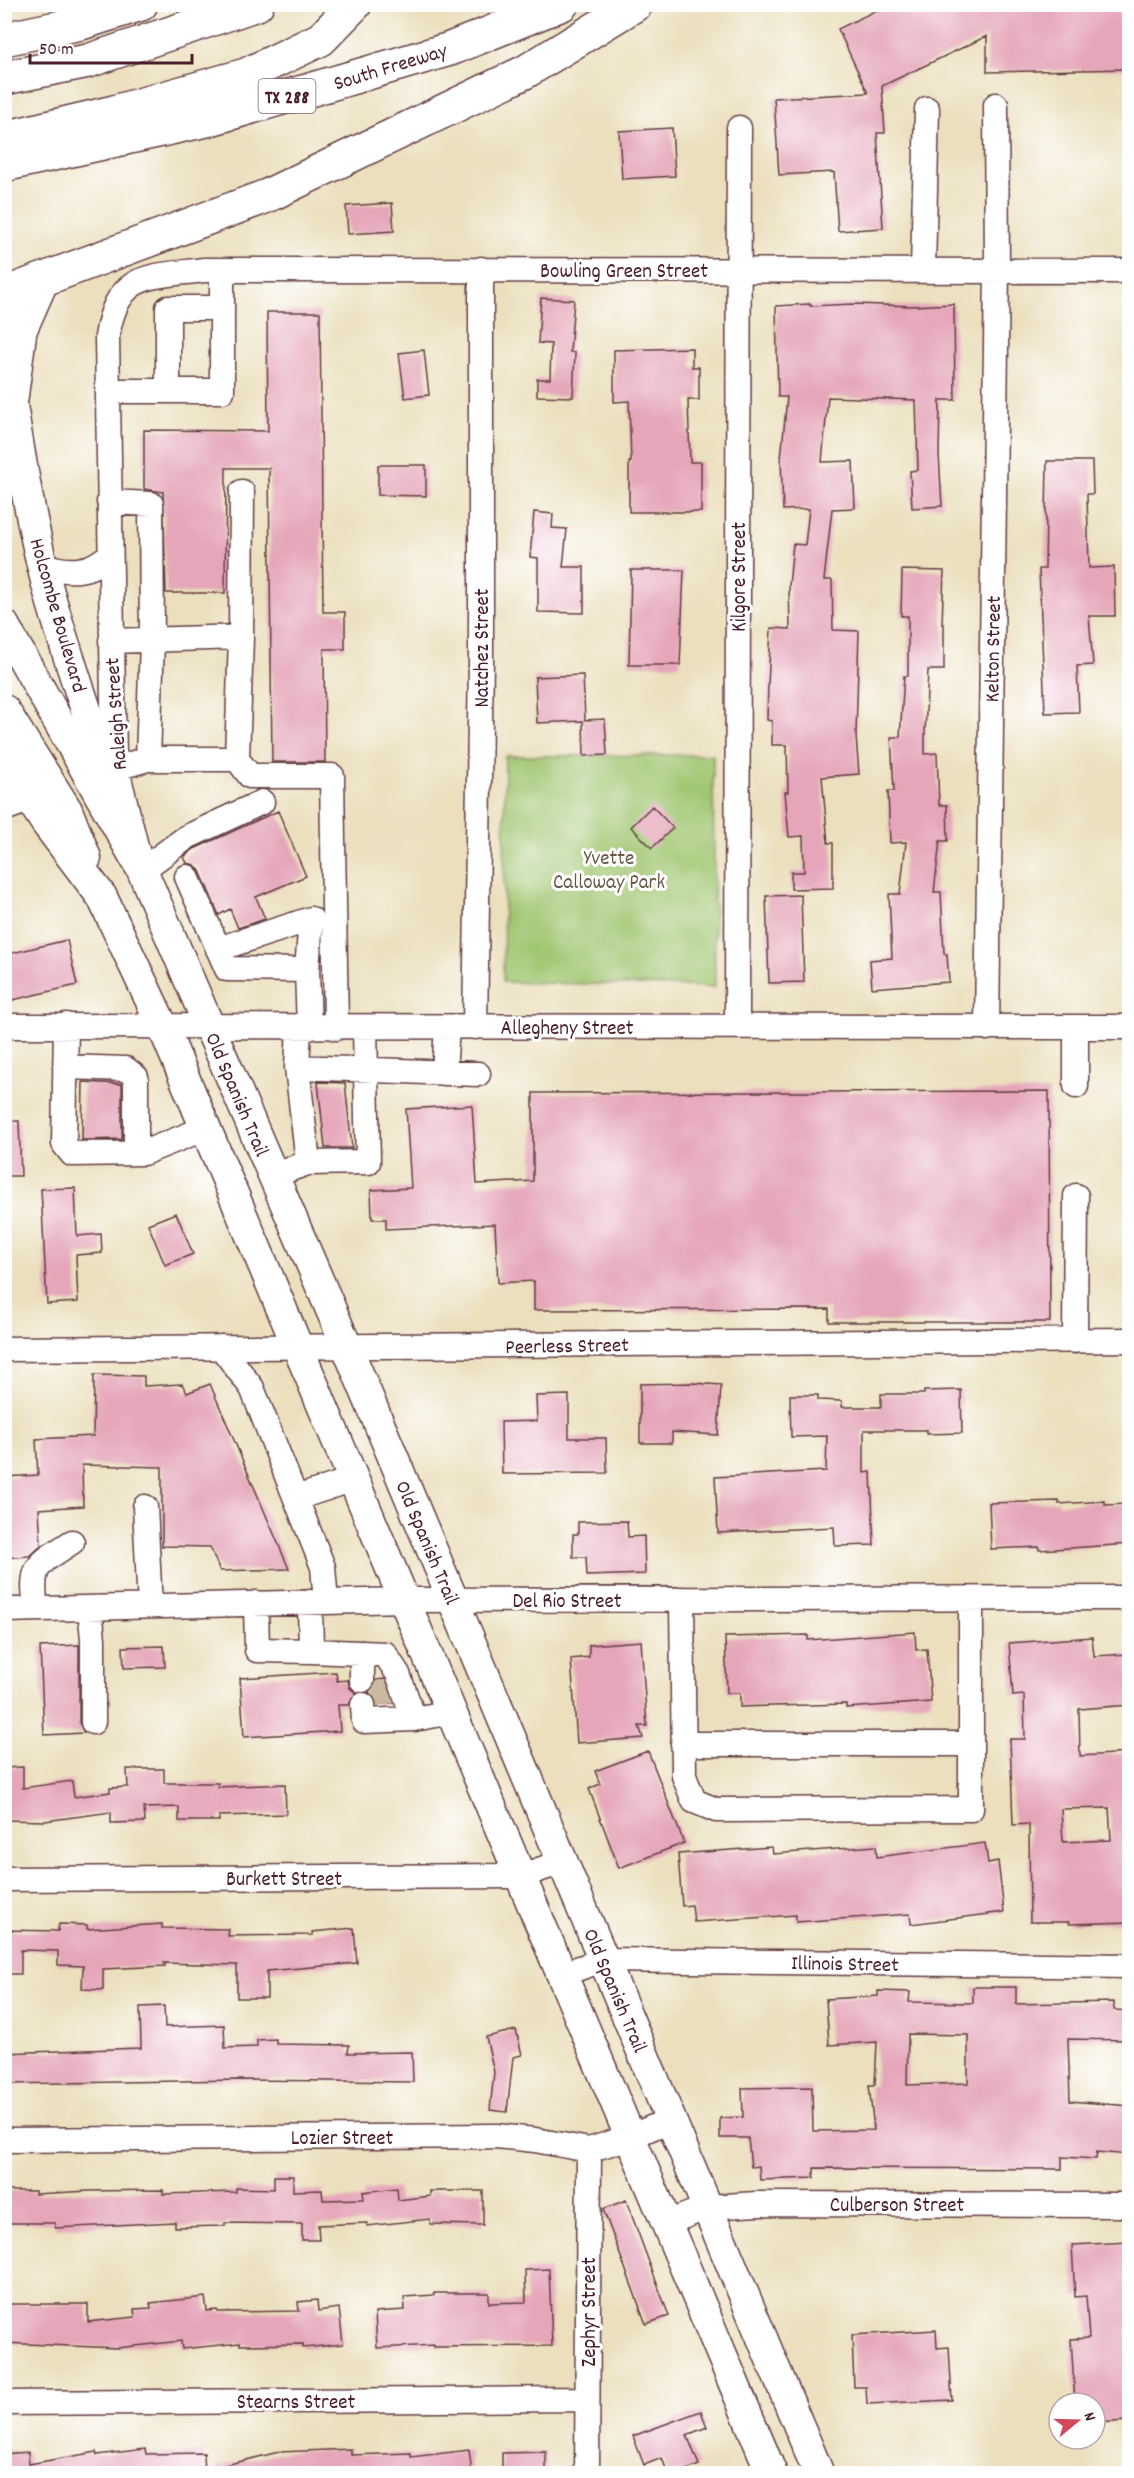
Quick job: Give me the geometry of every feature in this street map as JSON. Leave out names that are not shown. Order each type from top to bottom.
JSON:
[{"type":"highway","points":[[4,39],[81,23],[141,4]]},
{"type":"highway","points":[[4,78],[88,61],[257,4]]},
{"type":"highway","points":[[4,138],[114,112],[246,75],[321,39],[355,4]]},
{"type":"highway","name":"South Freeway","points":[[4,165],[207,120],[450,48],[562,4]]},
{"type":"highway","points":[[4,294],[267,196],[525,72],[636,4]]},
{"type":"highway","points":[[11,399],[20,330],[42,280]]},
{"type":"main road","name":"Holcombe Boulevard","points":[[4,353],[22,471],[43,564],[76,680],[142,870]]},
{"type":"main road","name":"Old Spanish Trail","points":[[4,626],[142,870],[347,1347],[819,2474]]},
{"type":"main road","points":[[4,710],[67,810],[102,897]]},
{"type":"main road","name":"Old Spanish Trail","points":[[4,759],[18,804],[102,897],[163,1027],[772,2474]]},
{"type":"street","name":"Kelton Street","points":[[987,1028],[997,269],[996,105]]},
{"type":"street","points":[[923,269],[927,109]]},
{"type":"street","name":"Kilgore Street","points":[[737,1026],[739,128]]},
{"type":"street","name":"Natchez Street","points":[[475,1027],[481,660],[481,269]]},
{"type":"street","name":"Bowling Green Street","points":[[123,290],[141,280],[204,270],[997,269],[1130,271]]},
{"type":"street","points":[[108,391],[222,391],[222,270]]},
{"type":"street","name":"Raleigh Street","points":[[123,290],[111,310],[109,323],[111,641],[116,768],[142,870]]},
{"type":"street","points":[[168,391],[168,308],[222,308]]},
{"type":"street","points":[[242,492],[237,759],[250,776],[332,776],[336,1028]]},
{"type":"street","points":[[109,502],[151,504],[152,641],[148,759]]},
{"type":"street","points":[[43,564],[63,572],[80,571],[99,565],[110,554]]},
{"type":"street","points":[[111,641],[241,637]]},
{"type":"street","points":[[116,768],[148,759],[237,759]]},
{"type":"street","points":[[142,870],[188,837],[262,802]]},
{"type":"street","points":[[187,878],[227,969],[308,970]]},
{"type":"street","points":[[218,949],[311,919],[304,1028],[297,1067],[308,1163]]},
{"type":"street","points":[[66,1025],[64,1144],[72,1154],[143,1153],[206,1128]]},
{"type":"street","name":"Allegheny Street","points":[[4,1026],[1130,1027]]},
{"type":"street","points":[[444,1072],[447,1027]]},
{"type":"street","points":[[1076,1027],[1076,1086]]},
{"type":"street","points":[[273,1176],[308,1163],[368,1162],[365,1028]]},
{"type":"street","points":[[65,1067],[126,1069],[136,1077],[136,1153]]},
{"type":"street","points":[[297,1067],[478,1074]]},
{"type":"street","points":[[1075,1341],[1076,1196]]},
{"type":"street","name":"Peerless Street","points":[[4,1349],[1130,1340]]},
{"type":"street","points":[[221,1347],[252,1388],[323,1567],[312,1651]]},
{"type":"street","points":[[296,1498],[354,1479]]},
{"type":"street","points":[[145,1507],[150,1606]]},
{"type":"street","points":[[36,1609],[33,1582],[38,1564],[72,1542]]},
{"type":"street","name":"Del Rio Street","points":[[4,1610],[404,1600],[1130,1598]]},
{"type":"street","points":[[682,1599],[684,1776],[688,1791],[694,1801],[716,1810],[971,1809],[971,1599]]},
{"type":"street","points":[[256,1604],[258,1650],[312,1651],[376,1666],[431,1663]]},
{"type":"street","points":[[90,1608],[93,1639],[93,1722]]},
{"type":"street","points":[[376,1666],[414,1719]]},
{"type":"street","points":[[378,1710],[414,1719],[452,1712]]},
{"type":"street","points":[[683,1743],[970,1744]]},
{"type":"street","name":"Burkett Street","points":[[4,1879],[521,1876],[562,1862]]},
{"type":"street","name":"Illinois Street","points":[[562,1974],[603,1960],[1130,1966]]},
{"type":"street","name":"Lozier Street","points":[[4,2140],[496,2136],[535,2140],[589,2150],[630,2137],[672,2119]]},
{"type":"street","name":"Zephyr Street","points":[[588,2474],[589,2150]]},
{"type":"street","name":"Culberson Street","points":[[667,2223],[708,2207],[757,2204],[1130,2205]]},
{"type":"street","name":"Stearns Street","points":[[4,2403],[587,2399]]},
{"type":"green space","name":"Yvette Calloway Park","points":[[713,755],[715,987],[503,982],[505,756]]},
{"type":"building","points":[[889,4],[1130,4],[1130,69],[987,72],[987,36],[882,86],[885,133],[877,133],[883,228],[838,231],[834,172],[779,175],[774,98],[868,93],[838,29]]},
{"type":"building","points":[[672,128],[675,176],[622,179],[619,131]]},
{"type":"building","points":[[392,203],[394,231],[348,234],[346,206]]},
{"type":"building","points":[[541,298],[574,300],[570,352],[575,353],[573,397],[537,396],[537,379],[550,379],[551,344],[538,343]]},
{"type":"building","points":[[810,304],[810,306],[854,304],[912,306],[954,304],[955,400],[940,400],[939,454],[942,506],[912,508],[910,471],[918,470],[916,400],[828,397],[822,462],[853,461],[855,508],[832,509],[824,580],[832,580],[833,630],[859,631],[856,736],[859,774],[822,777],[828,843],[833,843],[833,888],[791,889],[791,872],[804,872],[803,836],[789,837],[785,792],[788,792],[787,745],[772,745],[772,721],[767,720],[768,685],[771,628],[790,629],[789,586],[793,544],[805,545],[809,509],[783,510],[781,459],[787,397],[778,397],[776,306]]},
{"type":"building","points":[[267,312],[320,312],[323,612],[345,612],[345,649],[324,649],[325,762],[272,762],[269,468],[226,468],[225,593],[166,593],[163,492],[144,489],[144,430],[268,431]]},
{"type":"building","points":[[692,348],[692,367],[699,367],[699,400],[688,400],[690,462],[701,462],[701,512],[629,512],[629,462],[631,462],[629,401],[614,402],[614,350]]},
{"type":"building","points":[[424,350],[429,395],[405,398],[399,353]]},
{"type":"building","points":[[1047,461],[1092,461],[1093,494],[1087,494],[1089,568],[1114,567],[1115,616],[1089,616],[1093,665],[1077,666],[1079,712],[1045,713],[1039,569],[1045,569]]},
{"type":"building","points":[[378,465],[426,465],[426,496],[378,495]]},
{"type":"building","points":[[534,512],[553,514],[552,528],[567,529],[563,567],[584,567],[584,613],[538,612],[538,558],[530,557]]},
{"type":"building","points":[[631,570],[684,570],[680,665],[629,665]]},
{"type":"building","points":[[902,570],[944,571],[942,624],[944,624],[944,670],[928,670],[925,754],[937,753],[939,805],[947,805],[948,841],[940,841],[934,892],[941,892],[944,954],[947,954],[949,982],[872,988],[870,960],[892,958],[889,894],[900,894],[906,842],[890,843],[888,791],[894,791],[891,737],[900,737],[904,676],[908,676],[908,616],[901,616]]},
{"type":"building","points":[[583,675],[585,720],[605,719],[607,755],[584,756],[583,721],[537,723],[535,677]]},
{"type":"building","points":[[652,806],[673,828],[652,848],[631,827]]},
{"type":"building","points":[[278,811],[306,876],[256,897],[265,919],[238,928],[230,909],[219,915],[200,871],[195,865],[187,863],[184,857],[194,849]]},
{"type":"building","points":[[801,895],[804,982],[769,983],[766,896]]},
{"type":"building","points":[[67,940],[77,985],[4,1002],[4,955]]},
{"type":"building","points":[[83,1082],[122,1084],[122,1139],[82,1140]]},
{"type":"building","points":[[318,1082],[345,1083],[352,1148],[325,1148]]},
{"type":"building","points":[[1049,1091],[1050,1322],[829,1322],[829,1309],[534,1310],[534,1281],[498,1283],[495,1224],[386,1229],[386,1219],[372,1219],[371,1190],[411,1188],[406,1109],[472,1105],[477,1184],[533,1181],[533,1093]]},
{"type":"building","points":[[4,1121],[19,1121],[21,1176],[4,1176]]},
{"type":"building","points":[[75,1188],[77,1236],[101,1234],[102,1253],[76,1255],[78,1302],[47,1304],[41,1189]]},
{"type":"building","points":[[176,1213],[193,1254],[165,1265],[148,1224]]},
{"type":"building","points":[[94,1375],[144,1376],[144,1386],[182,1384],[187,1393],[210,1384],[289,1569],[220,1571],[210,1547],[162,1546],[162,1467],[82,1465],[83,1506],[39,1509],[41,1545],[29,1556],[4,1558],[4,1477],[38,1475],[36,1439],[93,1436]]},
{"type":"building","points":[[640,1384],[721,1385],[718,1435],[672,1432],[672,1443],[640,1443]]},
{"type":"building","points":[[961,1390],[962,1433],[926,1434],[926,1430],[864,1430],[864,1473],[871,1472],[874,1545],[835,1546],[834,1527],[718,1533],[715,1477],[826,1471],[827,1436],[791,1437],[790,1395],[818,1395],[818,1400],[842,1401],[842,1407],[881,1407],[881,1394],[924,1394],[924,1391]]},
{"type":"building","points":[[569,1395],[569,1438],[606,1438],[607,1473],[502,1474],[501,1422],[537,1421],[536,1396]]},
{"type":"building","points":[[1059,1501],[1059,1504],[1105,1501],[1105,1505],[1129,1504],[1130,1544],[1039,1550],[1039,1547],[991,1549],[989,1503]]},
{"type":"building","points":[[627,1521],[628,1537],[644,1536],[645,1574],[587,1576],[586,1557],[573,1557],[573,1534],[578,1534],[578,1522]]},
{"type":"building","points":[[915,1632],[916,1650],[927,1649],[931,1702],[846,1708],[846,1704],[740,1707],[740,1693],[727,1693],[725,1637],[808,1635],[808,1640]]},
{"type":"building","points":[[1092,1637],[1094,1656],[1130,1654],[1130,1705],[1079,1709],[1080,1756],[1130,1753],[1130,1922],[1069,1924],[1069,1922],[1030,1922],[1029,1824],[1013,1825],[1010,1739],[1025,1739],[1024,1695],[1013,1696],[1009,1643]],"holes":[[[1109,1808],[1111,1840],[1063,1842],[1061,1809]]]},
{"type":"building","points":[[641,1641],[647,1726],[639,1726],[643,1738],[577,1743],[571,1659],[589,1657],[589,1645]]},
{"type":"building","points":[[79,1645],[79,1722],[84,1733],[44,1735],[40,1647]]},
{"type":"building","points":[[164,1646],[165,1667],[124,1668],[123,1647]]},
{"type":"building","points":[[336,1672],[337,1681],[348,1680],[350,1688],[356,1693],[349,1705],[338,1705],[340,1731],[244,1737],[240,1678]]},
{"type":"building","points":[[385,1679],[393,1703],[377,1704],[369,1692],[376,1680]]},
{"type":"building","points":[[648,1751],[684,1843],[619,1868],[589,1789],[600,1784],[595,1771]]},
{"type":"building","points":[[23,1767],[23,1788],[72,1781],[74,1797],[110,1792],[110,1788],[128,1787],[127,1769],[164,1769],[164,1783],[218,1783],[218,1787],[285,1784],[286,1814],[219,1816],[219,1821],[179,1821],[179,1807],[144,1808],[145,1822],[111,1823],[111,1812],[45,1821],[4,1820],[4,1768]]},
{"type":"building","points":[[985,1843],[988,1863],[998,1861],[1004,1912],[911,1924],[910,1914],[796,1922],[796,1915],[694,1922],[692,1905],[682,1906],[678,1854],[772,1847],[773,1854],[876,1846],[877,1857]]},
{"type":"building","points":[[59,1924],[87,1925],[87,1929],[162,1924],[162,1928],[229,1929],[228,1936],[313,1935],[312,1932],[354,1928],[357,1963],[267,1971],[267,1998],[237,1998],[237,1965],[164,1963],[165,1966],[103,1969],[103,1990],[82,1989],[83,1966],[58,1965],[58,1951],[21,1950],[21,1974],[4,1974],[4,1930],[58,1931]]},
{"type":"building","points":[[973,1987],[1016,1987],[1016,2004],[1114,2002],[1114,2010],[1130,2011],[1130,2040],[1068,2039],[1070,2101],[1130,2106],[1130,2155],[1097,2152],[1096,2159],[1062,2157],[1062,2169],[814,2168],[814,2178],[760,2180],[759,2166],[751,2167],[748,2138],[720,2138],[720,2118],[743,2117],[742,2088],[812,2087],[813,2131],[874,2130],[869,2085],[875,2085],[877,2042],[829,2045],[826,1999],[878,1996],[878,1991],[910,1992],[909,2002],[973,2003]],"holes":[[[908,2034],[968,2035],[968,2083],[907,2085]]]},
{"type":"building","points":[[164,2006],[165,2027],[224,2025],[225,2048],[257,2047],[257,2040],[276,2039],[276,2044],[349,2045],[348,2053],[412,2052],[413,2082],[238,2080],[4,2084],[4,2053],[141,2048],[140,2007]]},
{"type":"building","points":[[516,2030],[522,2055],[513,2057],[507,2112],[490,2110],[494,2072],[486,2037]]},
{"type":"building","points":[[274,2176],[293,2176],[293,2191],[322,2190],[323,2200],[364,2199],[363,2192],[397,2188],[398,2200],[430,2196],[430,2191],[483,2191],[483,2225],[430,2224],[430,2219],[367,2226],[367,2223],[318,2225],[319,2240],[302,2240],[302,2224],[225,2223],[225,2226],[175,2227],[175,2222],[55,2228],[55,2223],[4,2223],[4,2191],[35,2191],[35,2194],[163,2190],[163,2194],[236,2192],[236,2188],[274,2189]]},
{"type":"building","points":[[626,2200],[669,2316],[646,2324],[603,2209]]},
{"type":"building","points":[[1130,2242],[1128,2421],[1107,2422],[1107,2391],[1074,2391],[1071,2339],[1089,2338],[1086,2296],[1075,2297],[1072,2245]]},
{"type":"building","points":[[549,2269],[552,2346],[434,2347],[434,2345],[377,2348],[375,2312],[405,2310],[404,2297],[434,2295],[434,2293],[489,2293],[489,2303],[526,2302],[525,2270]]},
{"type":"building","points":[[205,2297],[207,2311],[217,2310],[218,2312],[299,2311],[298,2302],[317,2300],[318,2311],[339,2308],[343,2344],[303,2348],[303,2344],[240,2345],[240,2343],[182,2349],[181,2341],[117,2348],[4,2343],[4,2307],[7,2307],[7,2304],[88,2304],[88,2322],[135,2317],[134,2309],[151,2308],[150,2303]]},
{"type":"building","points":[[936,2330],[937,2348],[949,2347],[952,2400],[867,2404],[866,2387],[854,2387],[852,2335]]},
{"type":"building","points":[[701,2411],[707,2427],[687,2435],[699,2465],[676,2474],[668,2474],[662,2458],[644,2465],[633,2436]]},
{"type":"building","points":[[145,2449],[146,2454],[204,2453],[205,2474],[4,2474],[4,2454],[28,2452],[29,2464],[96,2452],[97,2455]]},
{"type":"building","points":[[351,2449],[351,2455],[411,2453],[411,2457],[469,2450],[472,2474],[218,2474],[217,2467],[279,2452]]},
{"type":"building","points":[[546,2452],[546,2474],[502,2474],[502,2453]]},
{"type":"tunnel","points":[[383,1680],[385,1704]]}]
